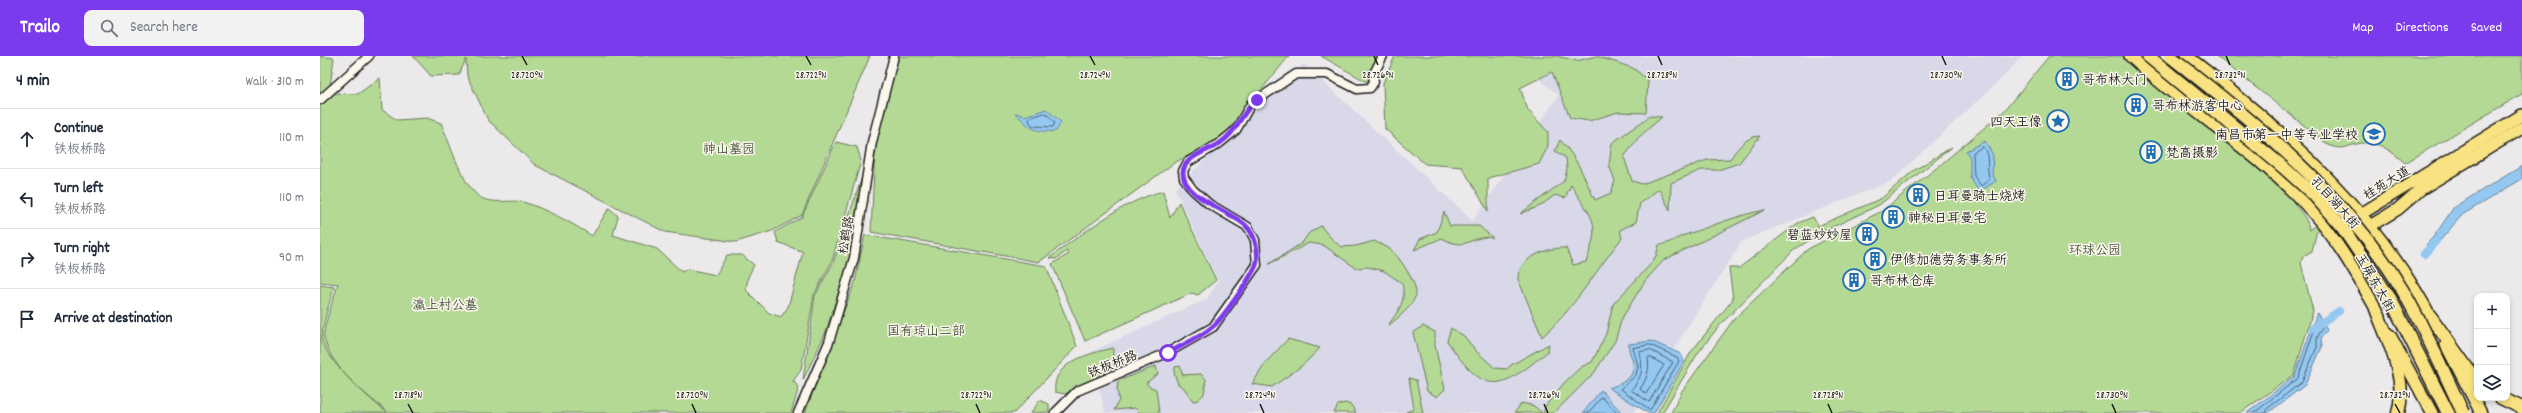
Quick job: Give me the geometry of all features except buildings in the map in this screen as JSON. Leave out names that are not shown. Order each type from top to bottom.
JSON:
[{"type":"highway","name":"孔目湖大街","points":[[2148,56],[2283,167],[2314,195],[2342,226],[2390,298],[2448,413]]},
{"type":"highway","name":"孔目湖大街","points":[[2170,56],[2212,89],[2290,158],[2352,219],[2403,291],[2464,413]]},
{"type":"highway","points":[[2376,309],[2396,365],[2402,398],[2398,413]]},
{"type":"highway","points":[[2431,317],[2474,378]]},
{"type":"highway","points":[[2507,401],[2522,408]]},
{"type":"main road","name":"玉屏东大街","points":[[2130,56],[2278,178],[2304,203],[2332,235],[2376,309],[2432,413]]},
{"type":"main road","name":"玉屏东大街","points":[[2187,56],[2292,141],[2362,213],[2414,285],[2481,413]]},
{"type":"main road","name":"桂苑大道","points":[[2332,235],[2362,213],[2522,115]]},
{"type":"main road","name":"桂苑大道","points":[[2332,235],[2353,235],[2398,210],[2422,188],[2522,128]]},
{"type":"street","points":[[320,100],[369,56]]},
{"type":"street","name":"松鹤路","points":[[798,413],[830,342],[854,258],[872,142],[894,56]]},
{"type":"street","name":"铁板桥路","points":[[1055,413],[1077,391],[1168,353],[1213,327],[1257,265],[1255,240],[1248,227],[1209,204],[1193,190],[1184,178],[1183,171],[1188,162],[1220,143],[1236,130],[1252,104],[1296,74],[1327,74],[1357,89],[1365,90],[1374,82],[1373,75],[1384,56]]},
{"type":"shaded area","points":[[1509,56],[2022,56],[2001,79],[1891,181],[1742,241],[1633,413],[1105,413],[1091,352],[1207,299],[1218,281],[1175,189],[1304,64],[1473,221],[1559,95]]},
{"type":"green space","name":"瀛上村公墓","points":[[320,56],[334,58],[329,93],[358,94],[380,78],[382,110],[397,120],[427,118],[441,123],[460,170],[470,187],[481,198],[492,201],[523,202],[559,217],[592,236],[609,208],[618,216],[613,235],[657,249],[682,272],[687,269],[716,275],[727,255],[742,255],[754,265],[748,277],[746,290],[769,313],[781,317],[788,307],[803,252],[778,242],[775,232],[802,217],[836,142],[857,147],[861,161],[832,261],[814,295],[801,370],[793,381],[799,387],[791,413],[389,413],[350,380],[333,359],[327,348],[324,337],[327,320],[338,284],[320,282]]},
{"type":"green space","name":"神山墓园","points":[[413,56],[870,56],[802,215],[772,231],[736,242],[665,232],[535,165],[488,120],[467,76],[466,59],[459,75],[431,76]]},
{"type":"green space","points":[[897,56],[1289,56],[1221,139],[1174,163],[1039,262],[871,232],[875,149]]},
{"type":"green space","points":[[1321,56],[1379,56],[1367,82]]},
{"type":"green space","points":[[1395,56],[1557,56],[1577,61],[1596,56],[1633,68],[1648,80],[1646,113],[1618,112],[1589,121],[1570,118],[1552,72],[1520,88],[1528,110],[1548,132],[1548,146],[1539,164],[1488,178],[1488,211],[1462,167],[1425,164],[1385,129],[1383,83]]},
{"type":"green space","name":"环球公园","points":[[2049,56],[2123,56],[2161,90],[2163,86],[2291,195],[2295,205],[2304,216],[2309,230],[2319,222],[2312,251],[2303,256],[2301,263],[2313,311],[2294,375],[2240,413],[1671,413],[1682,391],[1734,319],[1808,249],[1882,211],[1939,166],[2004,111]]},
{"type":"green space","name":"南昌市第一中等专业学校","points":[[2216,56],[2522,56],[2522,94],[2405,163],[2389,150],[2371,143],[2357,144],[2341,148],[2330,146]]},
{"type":"green space","points":[[1650,116],[1662,117],[1638,138],[1624,157],[1632,181],[1642,184],[1707,160],[1730,159],[1739,147],[1746,141],[1750,138],[1760,136],[1739,163],[1718,170],[1701,170],[1671,183],[1670,210],[1659,189],[1640,203],[1636,222],[1620,230],[1622,238],[1575,302],[1542,337],[1518,279],[1519,272],[1528,260],[1535,255],[1551,249],[1566,248],[1573,265],[1586,262],[1591,248],[1594,228],[1589,213],[1571,185],[1565,198],[1555,195],[1540,206],[1520,214],[1564,181],[1567,169],[1566,158],[1555,151],[1560,140],[1572,154],[1595,200],[1611,193],[1615,181],[1609,165],[1612,143]]},
{"type":"green space","points":[[1952,147],[1879,205],[1822,232],[1794,250],[1719,326],[1698,353],[1662,413],[1657,413],[1691,352],[1733,299],[1729,268],[1739,268],[1798,223],[1813,217],[1818,226],[1882,198],[1913,171]]},
{"type":"green space","points":[[863,174],[850,256],[825,334],[803,380],[815,296],[833,263]]},
{"type":"green space","points":[[1163,191],[1170,218],[1179,202],[1216,280],[1198,295],[1192,293],[1085,341],[1052,264],[1069,254],[1067,251],[1056,259],[1049,258],[1118,210],[1147,196]]},
{"type":"green space","points":[[1765,210],[1664,260],[1645,281],[1622,318],[1615,341],[1594,373],[1554,413],[1543,413],[1546,405],[1564,383],[1581,367],[1592,362],[1606,334],[1613,304],[1649,266],[1656,256],[1659,245],[1725,221]]},
{"type":"green space","points":[[1444,212],[1450,226],[1479,226],[1493,238],[1479,238],[1463,244],[1458,244],[1442,238],[1414,250],[1420,239],[1437,232]]},
{"type":"green space","points":[[1321,226],[1341,247],[1356,246],[1374,241],[1391,250],[1403,264],[1414,285],[1416,295],[1407,309],[1387,327],[1400,307],[1403,290],[1402,283],[1384,271],[1368,267],[1356,268],[1323,245],[1309,243],[1269,264],[1302,243],[1309,233]]},
{"type":"green space","name":"国有琼山二部","points":[[865,235],[1046,266],[1077,346],[1014,413],[805,413],[855,282]]},
{"type":"green space","points":[[320,285],[334,287],[322,333],[325,347],[339,368],[387,413],[320,413]]},
{"type":"green space","points":[[1423,326],[1435,332],[1435,346],[1445,389],[1437,397],[1427,391],[1413,333]]},
{"type":"green space","points":[[1451,328],[1464,336],[1477,352],[1495,368],[1507,369],[1511,365],[1549,344],[1547,352],[1517,375],[1505,381],[1494,382],[1483,380],[1472,372],[1461,359],[1447,341]]},
{"type":"green space","points":[[1288,339],[1320,348],[1303,365],[1272,387],[1252,384],[1267,361]]},
{"type":"green space","points":[[1113,348],[1113,368],[1070,392],[1065,394],[1055,392],[1055,382],[1059,373],[1066,366],[1084,356]]},
{"type":"green space","points":[[1156,366],[1158,374],[1146,383],[1150,387],[1156,389],[1159,413],[1140,413],[1135,408],[1114,410],[1119,400],[1117,390],[1118,381]]},
{"type":"green space","points":[[1180,366],[1183,375],[1201,374],[1206,379],[1204,394],[1198,400],[1193,401],[1184,388],[1178,384],[1174,373],[1175,367]]},
{"type":"green space","points":[[1409,378],[1416,380],[1423,413],[1406,412],[1414,409]]},
{"type":"green space","points":[[1040,400],[1049,404],[1049,412],[1031,413]]},
{"type":"green space","points":[[1345,403],[1351,405],[1356,413],[1334,413],[1338,405]]},
{"type":"green space","points":[[1522,403],[1534,406],[1542,413],[1514,413]]},
{"type":"water","points":[[1046,109],[1061,122],[1056,131],[1037,130],[1029,126],[1015,113],[1025,116]]},
{"type":"water","points":[[1985,141],[1993,155],[1992,173],[1996,181],[1979,192],[1970,177],[1970,158],[1966,151]]},
{"type":"water","points":[[2522,166],[2522,179],[2462,215],[2431,251],[2426,245],[2435,235],[2454,207]]},
{"type":"water","points":[[2317,313],[2327,330],[2321,338],[2322,347],[2305,385],[2268,413],[2247,413],[2295,376]]},
{"type":"water","points":[[1651,341],[1681,354],[1684,361],[1654,413],[1648,413],[1609,388],[1619,384],[1631,375],[1633,365],[1629,344]]},
{"type":"water","points":[[1601,390],[1622,413],[1583,413]]},
{"type":"waterway","points":[[2424,254],[2436,241]]},
{"type":"waterway","points":[[2313,328],[2339,311]]},
{"type":"place","name":"哥布林大门","points":[[2067,79]]},
{"type":"place","name":"哥布林游客中心","points":[[2136,105]]},
{"type":"place","name":"四天王像","points":[[2058,121]]},
{"type":"place","name":"南昌市第一中等专业学校","points":[[2374,134]]},
{"type":"place","name":"梵高摄影","points":[[2151,152]]},
{"type":"place","name":"日耳曼骑士烧烤","points":[[1918,195]]},
{"type":"place","name":"神秘日耳曼宅","points":[[1893,217]]},
{"type":"place","name":"碧蓝妙妙屋","points":[[1867,234]]},
{"type":"place","name":"伊修加德劳务事务所","points":[[1875,259]]},
{"type":"place","name":"哥布林仓库","points":[[1854,280]]},
{"type":"route","points":[[1168,353],[1213,327],[1231,304],[1257,265],[1255,240],[1248,227],[1236,219],[1219,211],[1201,198],[1184,178],[1183,171],[1188,162],[1196,156],[1207,151],[1230,136],[1236,130],[1244,114],[1257,100]]}]
